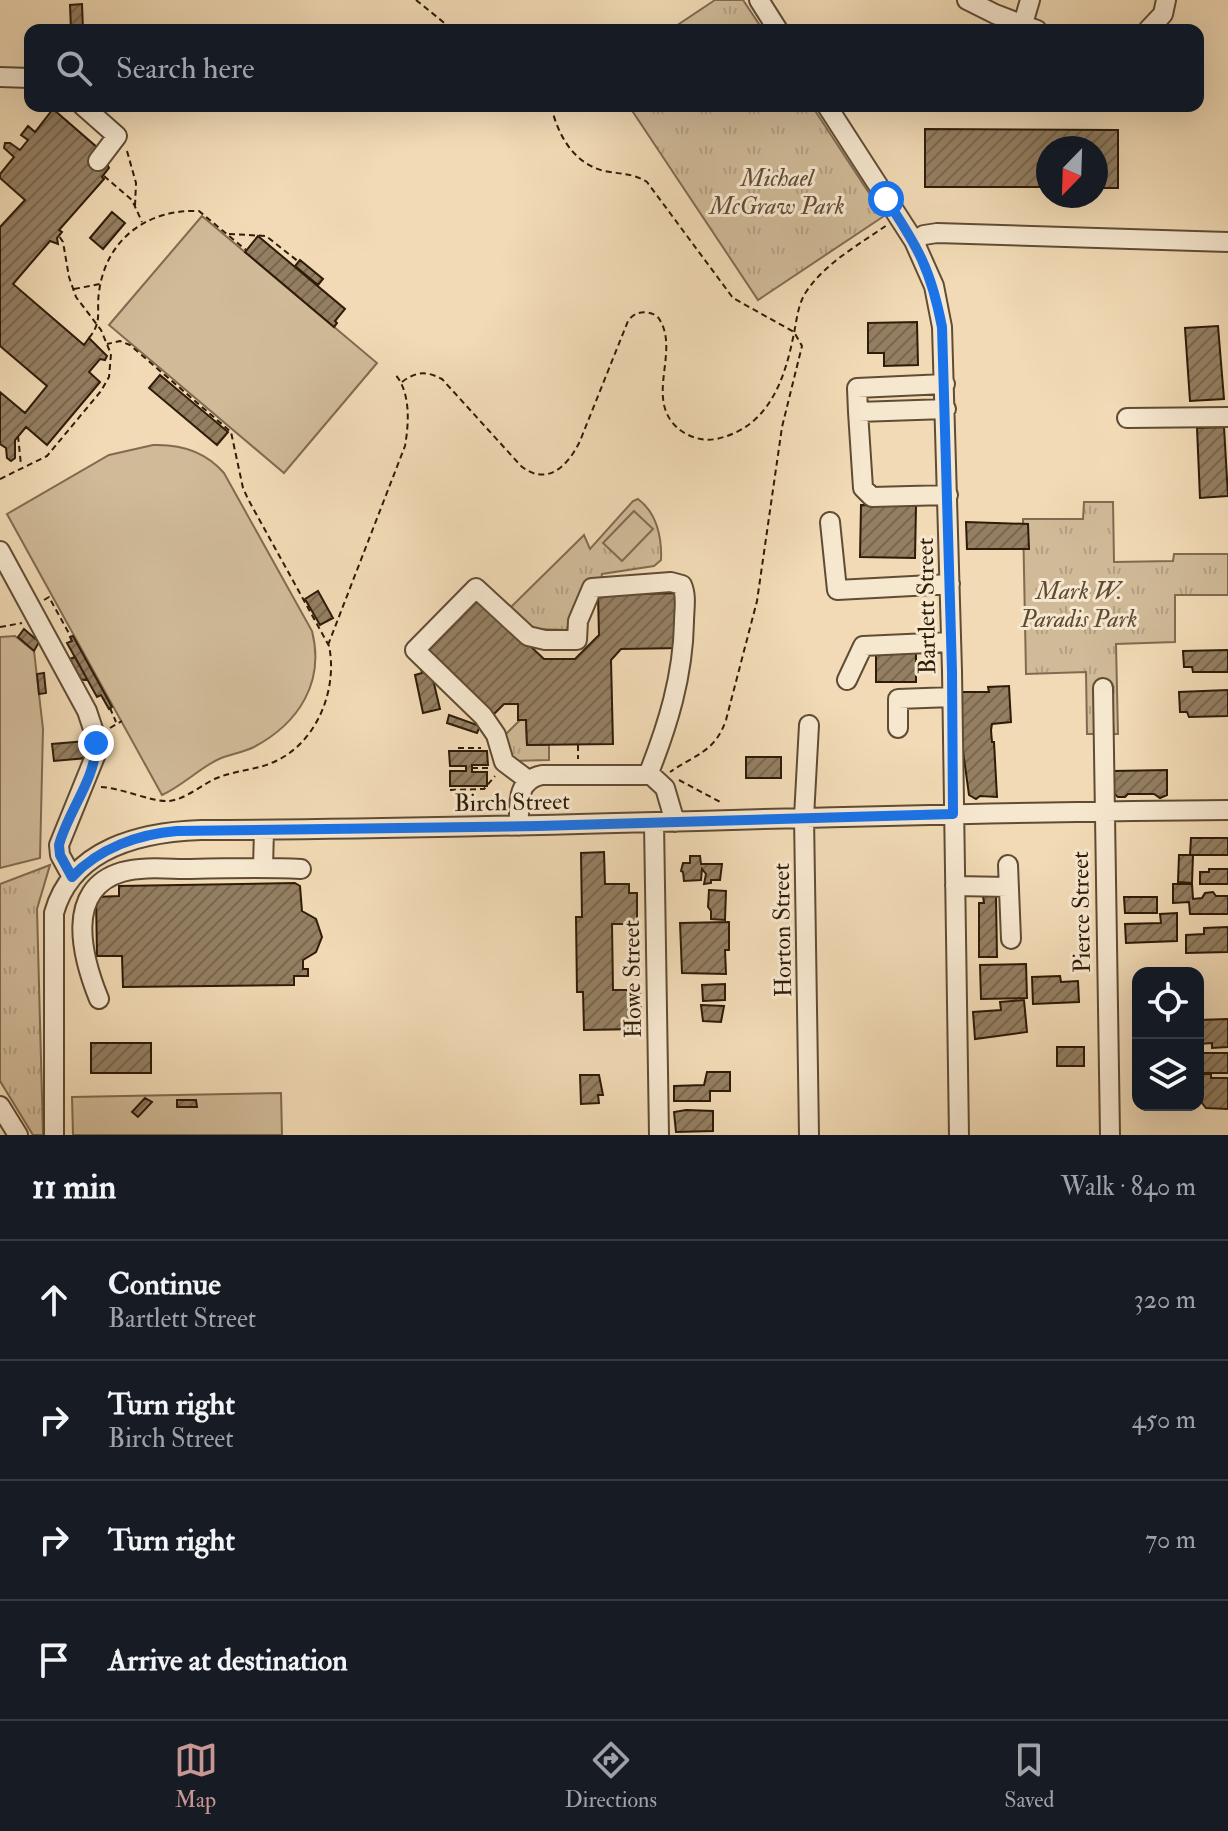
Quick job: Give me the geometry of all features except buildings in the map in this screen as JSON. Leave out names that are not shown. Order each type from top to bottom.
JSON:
[{"type":"street","points":[[759,0],[774,24]]},
{"type":"street","points":[[967,0],[995,14],[1031,16]]},
{"type":"street","points":[[1154,24],[1163,14],[1166,0]]},
{"type":"street","points":[[0,77],[24,78]]},
{"type":"street","points":[[90,112],[117,136],[100,168]]},
{"type":"street","name":"Bartlett Street","points":[[831,112],[914,241],[934,286],[942,327],[950,584],[959,1135]]},
{"type":"street","points":[[914,241],[924,235],[960,233],[1228,242]]},
{"type":"street","points":[[945,384],[857,388],[863,488],[872,497],[948,495]]},
{"type":"street","points":[[858,412],[946,409]]},
{"type":"street","points":[[1127,418],[1228,417]]},
{"type":"street","points":[[830,522],[837,590],[950,584]]},
{"type":"street","points":[[0,551],[87,711],[94,732],[96,754],[59,845],[60,855],[72,877]]},
{"type":"street","points":[[528,780],[502,755],[491,724],[415,650],[476,588],[528,636],[545,640],[577,640],[578,621],[592,588],[677,583],[684,590],[682,665],[668,720],[648,775]]},
{"type":"street","points":[[847,680],[863,646],[951,642]]},
{"type":"street","name":"Pierce Street","points":[[1103,688],[1110,1135]]},
{"type":"street","points":[[898,728],[898,699],[952,697]]},
{"type":"street","name":"Horton Street","points":[[809,725],[804,817],[809,1135]]},
{"type":"street","points":[[519,826],[520,793],[528,780],[542,775],[655,777],[665,788],[675,822]]},
{"type":"street","name":"Birch Street","points":[[54,1135],[54,913],[58,897],[72,877],[108,850],[134,838],[158,832],[654,823],[1103,810],[1228,810]]},
{"type":"street","name":"Howe Street","points":[[654,823],[659,1135]]},
{"type":"street","points":[[263,867],[264,830]]},
{"type":"street","points":[[1008,865],[1011,939]]},
{"type":"street","points":[[99,999],[89,974],[83,945],[82,917],[93,889],[119,873],[132,870],[301,869]]},
{"type":"street","points":[[955,886],[1009,887]]},
{"type":"street","points":[[0,1106],[18,1135]]},
{"type":"path","points":[[416,0],[446,24]]},
{"type":"path","points":[[553,112],[558,131],[579,158],[601,170],[630,174],[647,182],[733,298],[794,332],[802,346],[780,442],[760,585],[726,720],[720,737],[712,746],[667,774]]},
{"type":"path","points":[[126,147],[136,183],[135,206]]},
{"type":"path","points":[[100,168],[135,206],[142,222]]},
{"type":"path","points":[[89,338],[99,326],[101,284],[112,255],[142,222],[168,213],[199,211],[246,250]]},
{"type":"path","points":[[402,382],[427,372],[442,379],[521,466],[532,474],[545,475],[564,465],[575,450],[624,328],[636,314],[652,313],[663,326],[666,346],[663,396],[670,420],[680,431],[704,440],[713,439],[734,432],[764,411],[779,386],[800,306],[812,285],[842,257],[888,224]]},
{"type":"path","points":[[228,234],[266,236],[299,262]]},
{"type":"path","points":[[0,479],[21,466],[47,456],[101,391],[111,370],[111,354],[99,326],[73,290],[59,236]]},
{"type":"path","points":[[73,290],[101,284]]},
{"type":"path","points":[[83,787],[114,788],[166,802],[221,776],[276,761],[303,740],[322,711],[330,682],[331,656],[328,645],[248,499],[231,432],[130,345],[120,341],[107,344]]},
{"type":"path","points":[[328,645],[405,446],[405,392],[402,382],[394,373]]},
{"type":"path","points":[[18,436],[21,466]]},
{"type":"path","points":[[0,627],[33,614],[50,596],[71,637]]},
{"type":"path","points":[[110,708],[117,724]]},
{"type":"path","points":[[578,745],[579,764]]},
{"type":"path","points":[[450,790],[484,789],[502,755],[458,748]]},
{"type":"path","points":[[667,774],[669,779]]},
{"type":"path","points":[[667,774],[723,804]]},
{"type":"green space","points":[[715,0],[743,0],[759,24],[679,24]]},
{"type":"green space","name":"Michael McGraw Park","points":[[633,112],[816,112],[884,216],[758,300]]},
{"type":"green space","points":[[202,216],[377,363],[284,473],[109,325]]},
{"type":"green space","points":[[153,445],[192,450],[209,459],[224,473],[312,631],[315,650],[315,667],[305,699],[284,726],[254,747],[212,762],[162,795],[7,514],[109,455]]},
{"type":"green space","points":[[638,499],[650,511],[659,535],[661,560],[654,566],[602,574],[601,579],[577,600],[567,630],[533,629],[510,608],[584,535],[590,549]]},
{"type":"green space","name":"Mark W. Paradis Park","points":[[1084,502],[1113,502],[1114,562],[1173,561],[1174,554],[1228,554],[1228,595],[1175,595],[1175,642],[1116,644],[1118,734],[1087,734],[1086,672],[1026,674],[1023,519],[1083,519]]},
{"type":"green space","points":[[634,511],[653,529],[622,561],[603,543]]},
{"type":"green space","points":[[15,636],[34,651],[43,729],[40,858],[0,868],[0,637]]},
{"type":"green space","points":[[520,720],[526,720],[527,745],[549,745],[549,760],[511,761],[504,736]]},
{"type":"green space","points":[[50,865],[37,909],[43,1135],[33,1135],[0,1081],[0,884]]},
{"type":"green space","points":[[281,1093],[282,1135],[73,1135],[72,1097]]},
{"type":"route","points":[[96,743],[91,770],[59,845],[60,855],[72,877],[108,850],[134,838],[158,832],[538,826],[953,814],[942,327],[934,286],[924,261],[886,199]]}]
